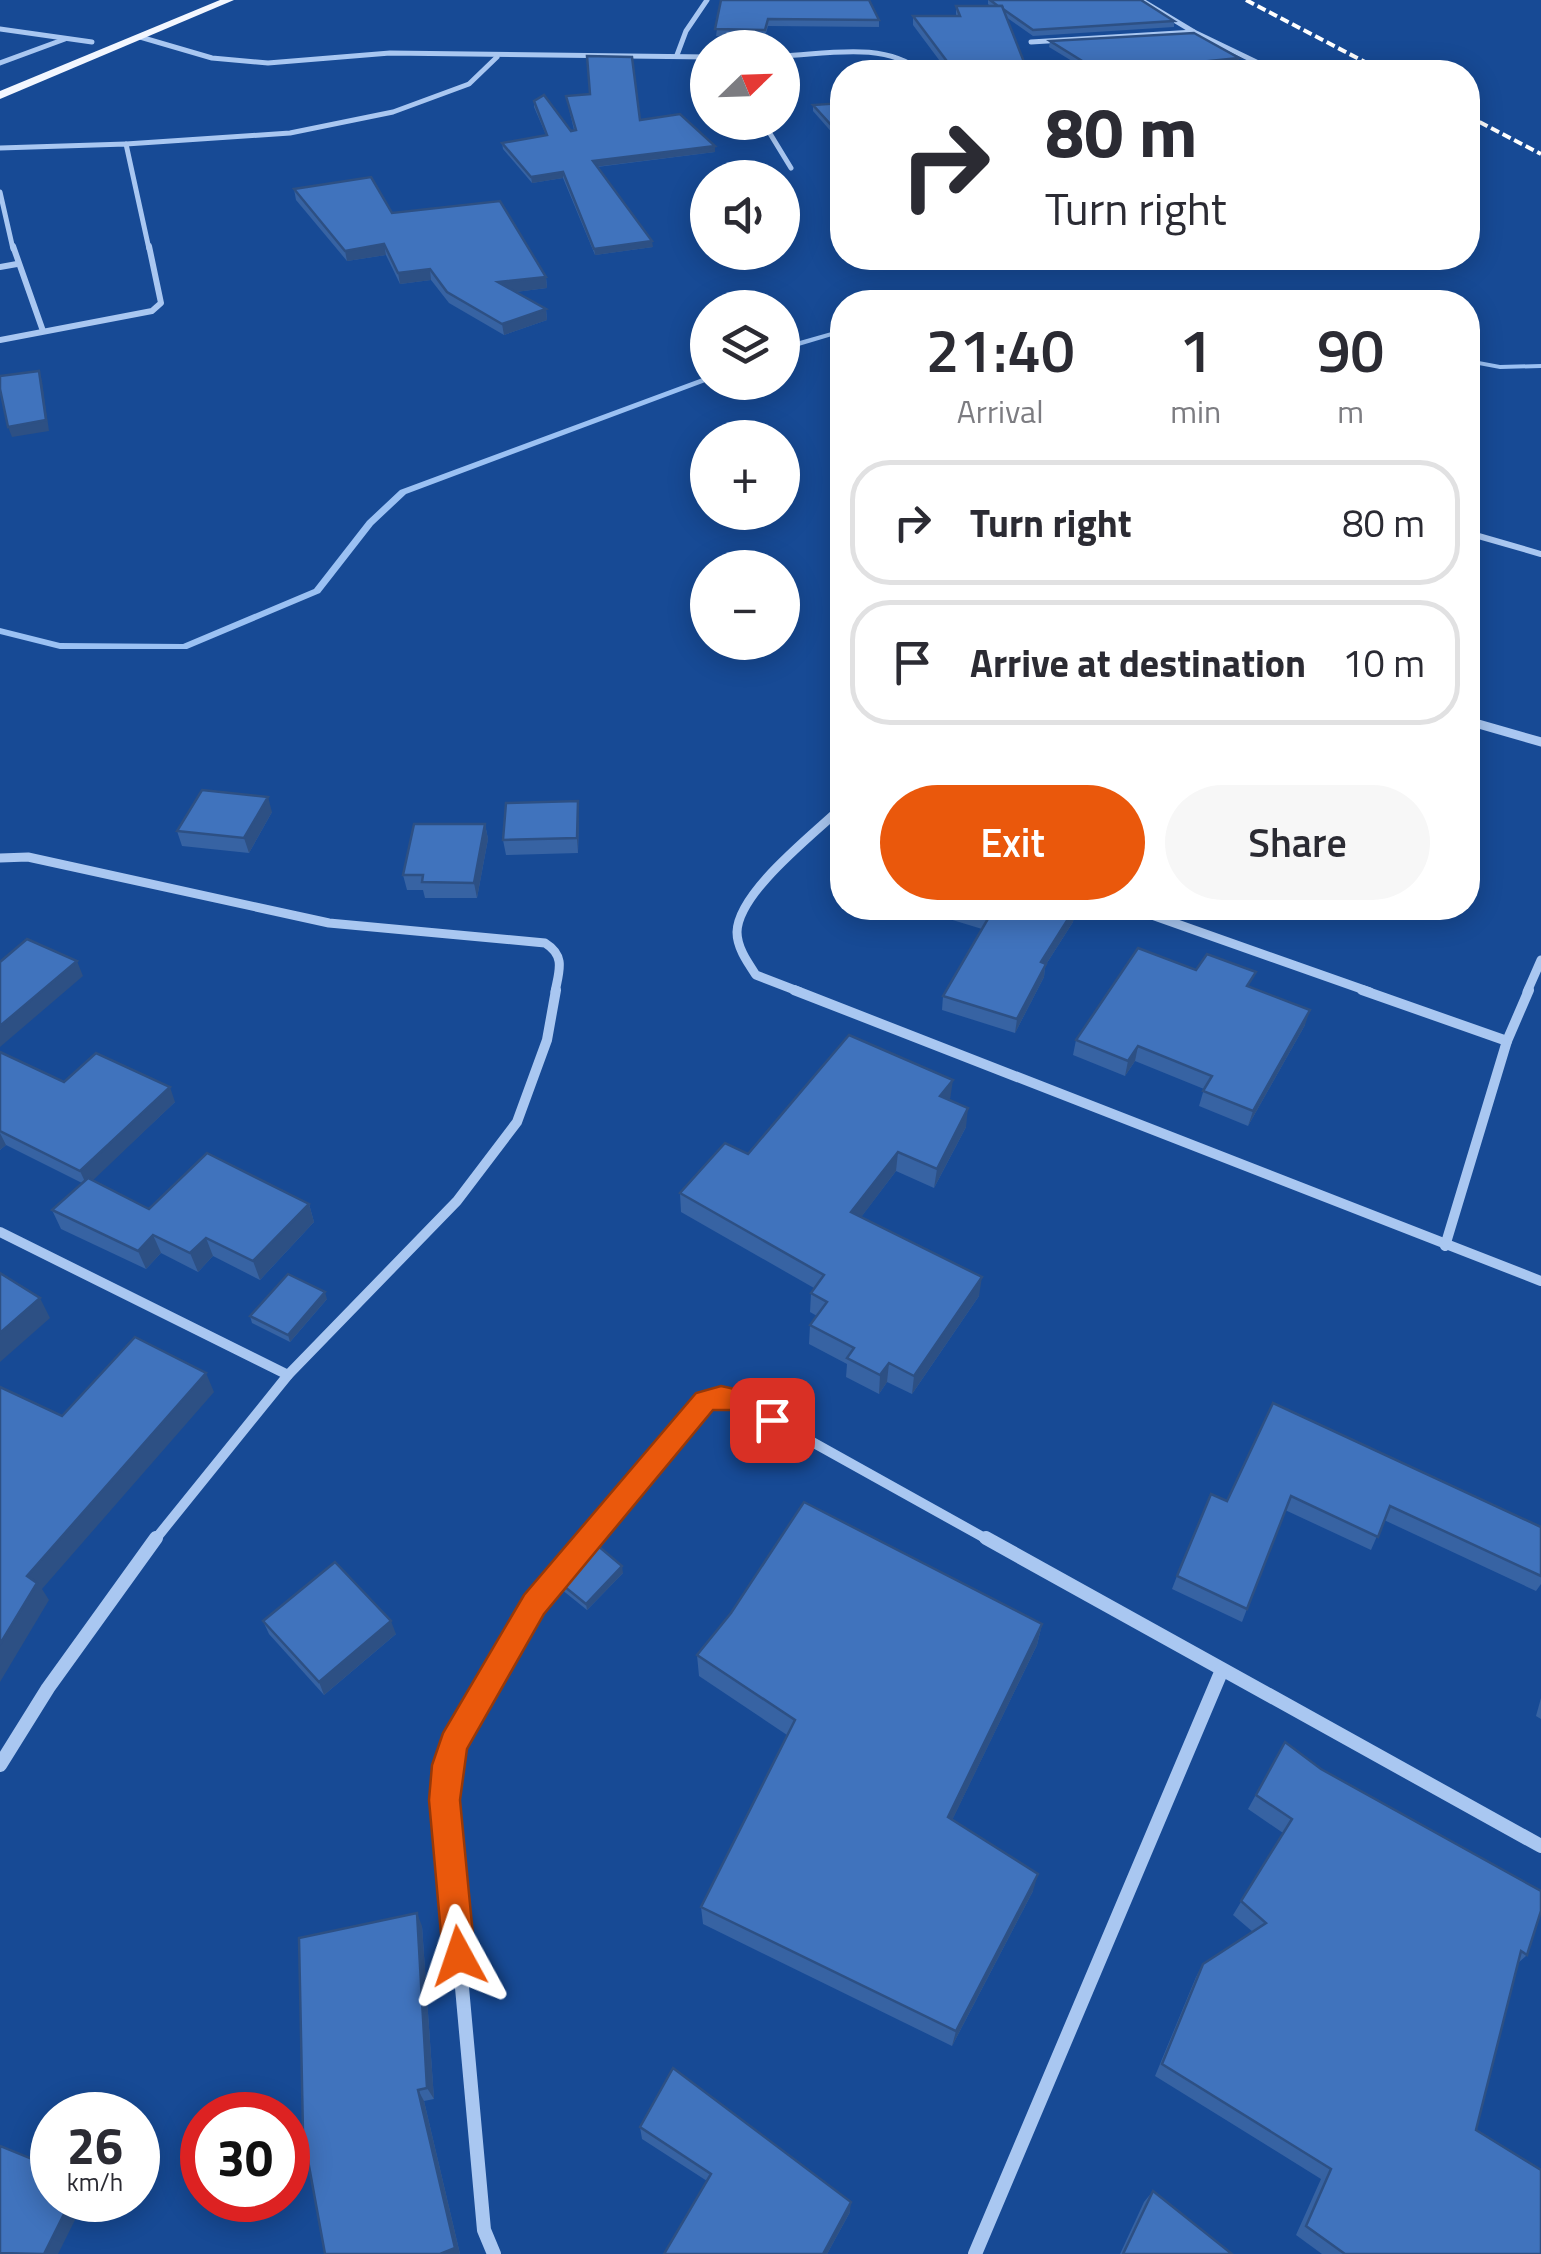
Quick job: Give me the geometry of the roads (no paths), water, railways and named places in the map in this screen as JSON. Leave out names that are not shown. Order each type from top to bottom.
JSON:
[{"type":"main road","points":[[0,77],[192,0]]},
{"type":"main road","points":[[0,95],[230,0]]},
{"type":"street","points":[[678,55],[686,31],[707,0]]},
{"type":"street","points":[[1141,0],[1250,60]]},
{"type":"street","points":[[0,29],[92,42]]},
{"type":"street","points":[[1032,42],[1194,32]]},
{"type":"street","points":[[140,37],[212,58],[268,62],[390,53],[690,56]]},
{"type":"street","points":[[0,63],[66,38]]},
{"type":"street","points":[[800,55],[880,53],[907,60]]},
{"type":"street","points":[[0,148],[290,133],[392,112],[470,84],[498,56]]},
{"type":"street","points":[[0,340],[160,308],[126,144]]},
{"type":"street","points":[[0,192],[17,264],[43,332]]},
{"type":"street","points":[[0,267],[17,264]]},
{"type":"street","points":[[1480,536],[1541,554]]},
{"type":"street","points":[[1480,724],[1541,742]]},
{"type":"street","points":[[830,819],[746,904],[736,929],[742,953],[756,975],[1541,1281]]},
{"type":"street","points":[[0,858],[28,857],[329,923],[545,944],[556,950],[561,960],[547,1040],[517,1122],[457,1201],[288,1374],[175,1511],[48,1688],[0,1765]]},
{"type":"street","points":[[1166,920],[1507,1041]]},
{"type":"street","points":[[1445,1246],[1507,1041],[1541,960]]},
{"type":"street","points":[[0,1232],[288,1374]]},
{"type":"street","points":[[494,2254],[484,2230],[444,1800],[448,1765],[454,1743],[534,1605],[705,1401],[721,1397],[737,1400],[1541,1846]]},
{"type":"street","points":[[975,2254],[1222,1670]]},
{"type":"waterway","points":[[800,344],[830,335]]},
{"type":"waterway","points":[[1480,363],[1541,366]]},
{"type":"waterway","points":[[0,631],[60,646],[184,647],[317,591],[370,523],[403,492],[690,385]]},
{"type":"railway","points":[[1246,0],[1361,60]]},
{"type":"railway","points":[[1480,122],[1541,154]]}]
